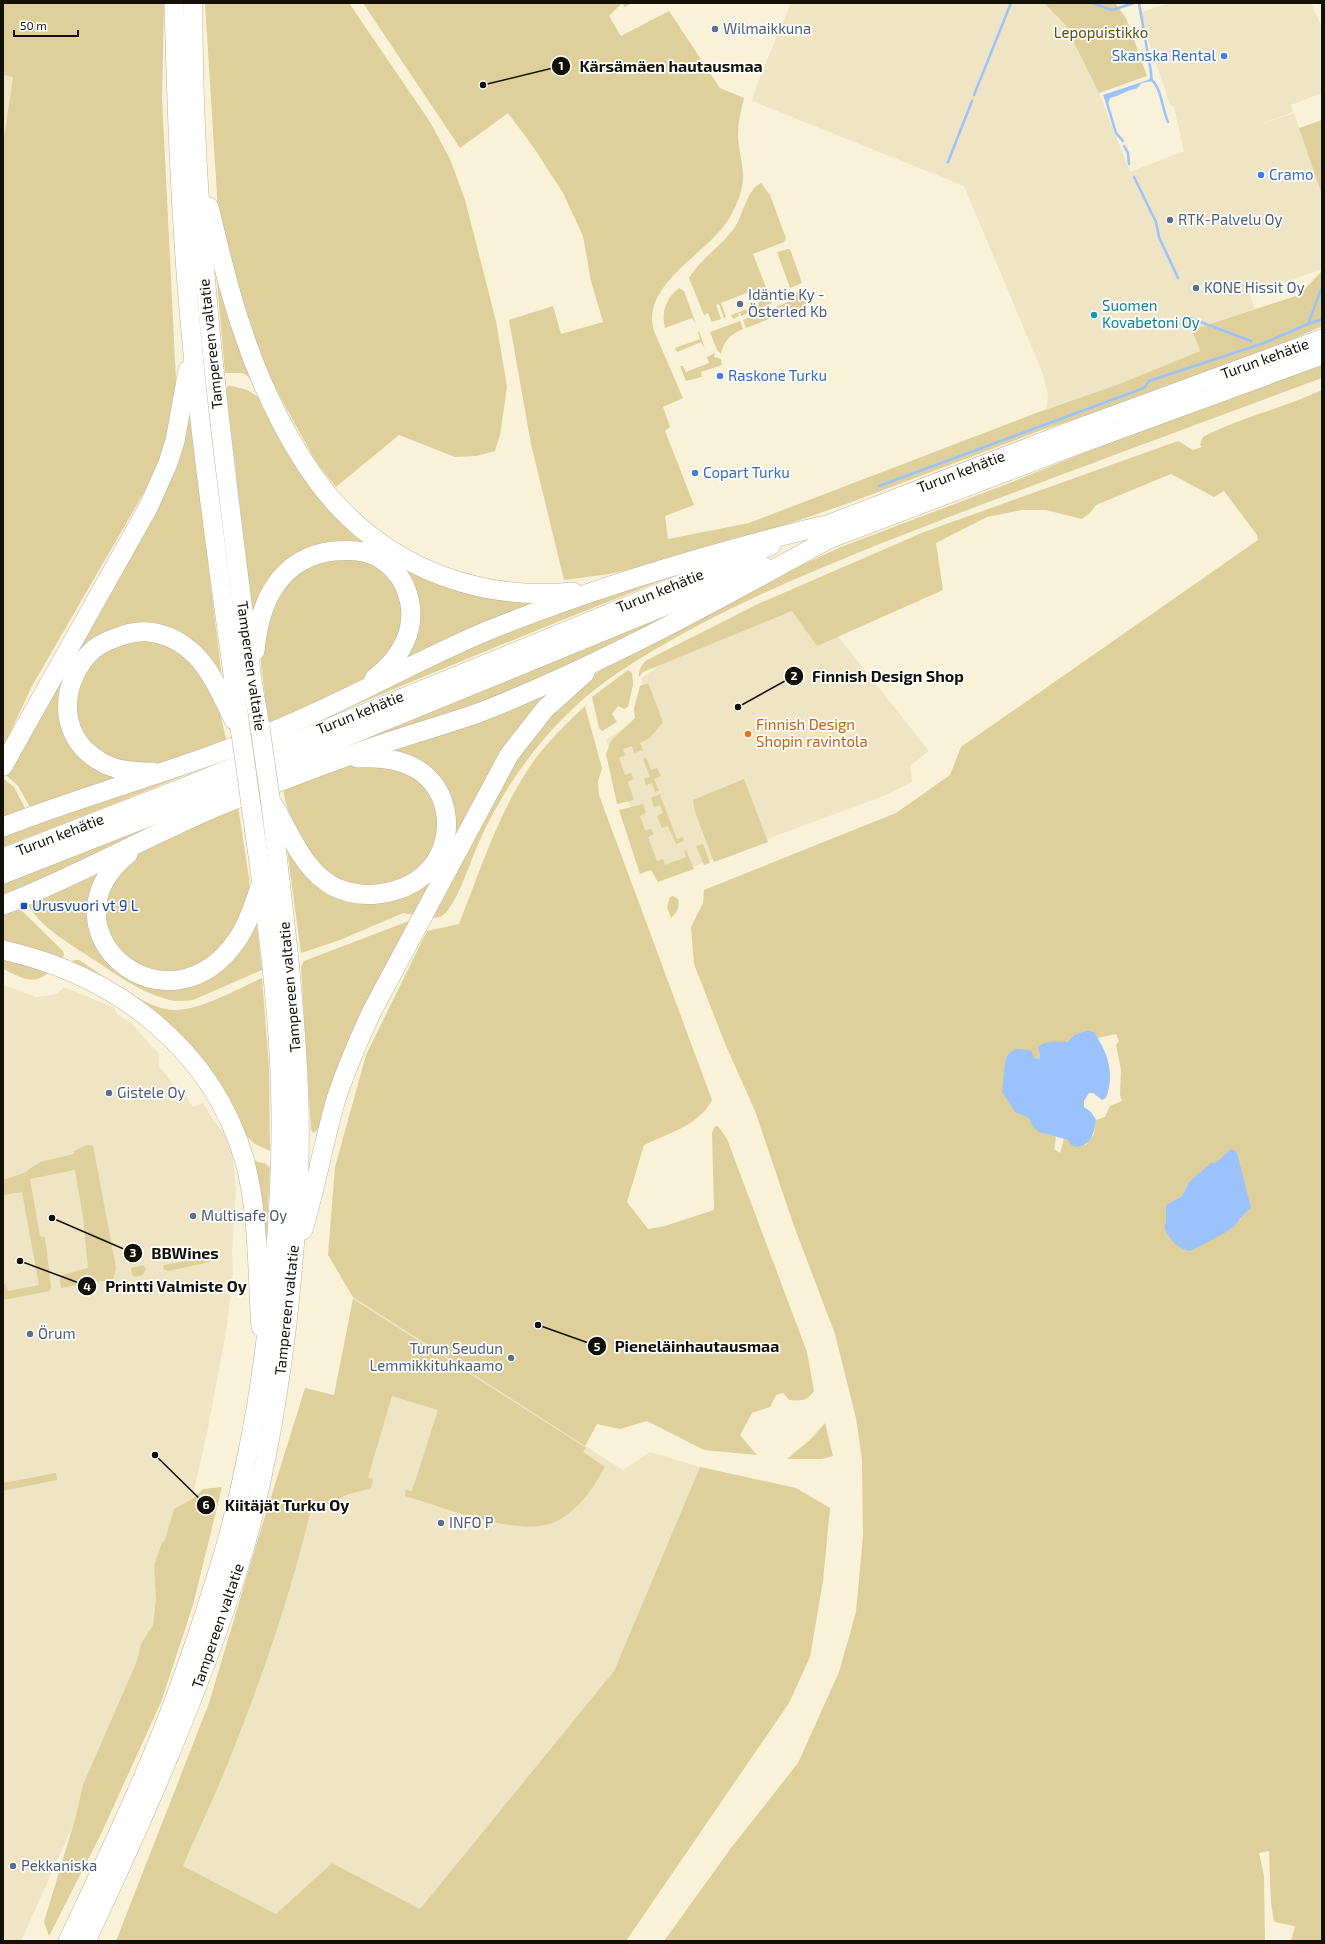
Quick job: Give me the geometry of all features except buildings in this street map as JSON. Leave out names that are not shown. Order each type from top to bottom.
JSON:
[{"type":"highway","name":"Tampereen valtatie","points":[[73,1940],[171,1708],[215,1580],[248,1453],[263,1369],[273,1293],[279,1216],[281,1106],[276,1005],[262,882],[240,734],[202,439],[192,341],[179,167],[174,3]]},
{"type":"highway","name":"Tampereen valtatie","points":[[73,1940],[164,1770],[198,1688],[234,1583],[256,1506],[269,1445],[282,1364],[295,1254],[299,1106],[294,1004],[270,797],[252,680],[210,348],[197,163],[193,60],[193,3]]},
{"type":"highway","points":[[197,163],[233,302],[253,361],[282,422],[302,458],[335,503],[381,544],[409,561],[437,575],[463,584],[492,591],[521,593],[556,594],[602,589]]},
{"type":"highway","name":"Turun kehätie","points":[[3,875],[184,804],[1066,432],[1322,338]]},
{"type":"highway","points":[[3,766],[149,506],[168,463],[180,418],[192,341]]},
{"type":"highway","name":"Turun kehätie","points":[[3,857],[180,788],[579,623],[823,534],[1078,445],[1322,356]]},
{"type":"highway","points":[[3,827],[208,757],[277,730],[485,632],[602,589],[725,550],[823,534]]},
{"type":"highway","points":[[3,905],[54,884],[220,806],[342,759],[480,712],[528,692],[610,654],[725,596],[823,534]]},
{"type":"highway","points":[[252,680],[256,632],[260,618],[277,582],[302,560],[324,553],[356,550],[376,557],[396,573],[406,590],[412,619],[407,638],[396,658],[381,673],[353,695]]},
{"type":"highway","points":[[166,771],[130,771],[107,765],[88,752],[78,741],[72,730],[67,710],[67,698],[71,683],[77,670],[90,653],[108,641],[129,633],[143,632],[167,636],[181,643],[192,651],[205,667],[240,734]]},
{"type":"highway","points":[[295,1254],[315,1190],[326,1138],[338,1096],[354,1049],[372,1011],[509,755],[545,709],[562,693],[610,654]]},
{"type":"highway","points":[[270,797],[304,858],[316,873],[329,884],[346,892],[373,895],[394,892],[413,883],[426,874],[436,862],[445,843],[446,815],[443,800],[438,790],[422,772],[399,761],[379,757],[342,759]]},
{"type":"highway","points":[[140,844],[124,857],[109,875],[100,895],[97,919],[103,940],[114,958],[129,970],[144,977],[164,980],[187,978],[202,971],[220,959],[236,942],[245,928],[262,882]]},
{"type":"highway","points":[[3,950],[32,957],[59,967],[106,990],[134,1007],[177,1042],[198,1067],[214,1090],[230,1120],[245,1163],[251,1190],[256,1246],[263,1369]]},
{"type":"shaded area","points":[[791,3],[1064,3],[1130,172],[1184,151],[1174,107],[1170,104],[1139,13],[1169,3],[1311,3],[1322,28],[1322,93],[1291,105],[1293,112],[1252,127],[1294,113],[1322,195],[1322,269],[1250,295],[1255,309],[1192,330],[1200,351],[1119,384],[1046,409],[1048,395],[1043,374],[964,186],[752,101],[757,84]]},
{"type":"shaded area","points":[[3,75],[13,77],[3,144]]},
{"type":"shaded area","points":[[806,596],[929,751],[910,766],[912,782],[886,795],[657,880],[606,740],[652,709],[641,679],[650,672],[669,659]]},
{"type":"shaded area","points":[[3,985],[37,997],[57,994],[64,987],[115,1008],[116,1013],[132,1024],[158,1053],[159,1066],[173,1084],[184,1093],[193,1107],[203,1103],[213,1120],[231,1141],[236,1191],[232,1252],[233,1272],[227,1326],[208,1428],[192,1499],[158,1617],[88,1792],[21,1941],[3,1941]]},
{"type":"shaded area","points":[[353,1297],[623,1470],[650,1452],[700,1467],[614,1671],[420,1909],[332,1863],[276,1914],[183,1866],[239,1734],[292,1581],[336,1396]]},
{"type":"green space","points":[[3,3],[164,3],[162,98],[176,380],[163,455],[154,475],[32,686],[3,748],[3,144],[13,77],[3,75]]},
{"type":"green space","points":[[205,3],[349,3],[430,122],[450,159],[465,200],[496,321],[507,387],[500,435],[495,451],[476,456],[455,457],[399,435],[336,487],[316,462],[259,355],[247,320],[218,211]]},
{"type":"green space","points":[[363,3],[622,3],[609,16],[621,36],[669,11],[720,88],[744,98],[739,120],[738,134],[743,179],[737,203],[729,219],[719,232],[678,271],[666,285],[657,299],[652,314],[654,331],[683,398],[663,407],[670,427],[665,431],[694,505],[665,516],[668,539],[749,523],[1036,413],[1119,384],[1200,351],[1192,330],[1299,295],[1322,271],[1322,326],[1269,350],[1100,411],[1039,431],[849,503],[753,536],[671,561],[609,574],[564,580],[531,444],[509,320],[553,306],[561,334],[603,322],[591,281],[583,236],[563,193],[534,148],[508,113],[460,148]]},
{"type":"green space","points":[[622,3],[632,3],[625,7]]},
{"type":"green space","name":"Lepopuistikko","points":[[1044,3],[1115,3],[1126,18],[1147,76],[1099,93],[1065,24]]},
{"type":"green space","points":[[1322,120],[1322,195],[1299,128]]},
{"type":"green space","points":[[761,183],[770,195],[786,238],[784,242],[753,254],[772,303],[753,311],[752,309],[749,309],[750,312],[741,316],[740,313],[738,314],[739,316],[733,319],[731,315],[759,305],[754,290],[721,303],[726,317],[724,318],[719,304],[716,305],[721,319],[712,322],[708,313],[704,315],[689,278],[699,265],[730,234],[735,227],[752,191]]},
{"type":"green space","points":[[214,247],[250,378],[243,373],[225,373]]},
{"type":"green space","points":[[790,249],[802,283],[790,288],[777,252]]},
{"type":"green space","points":[[679,288],[684,291],[696,324],[692,318],[665,328],[664,311],[671,296]]},
{"type":"green space","points":[[802,291],[805,293],[806,310],[774,317],[746,328],[743,320],[788,302],[786,297]]},
{"type":"green space","points":[[740,321],[743,329],[728,338],[721,354],[717,350],[710,332]]},
{"type":"green space","points":[[699,331],[705,349],[701,342],[677,352],[675,348],[700,339]]},
{"type":"green space","points":[[715,353],[714,357],[721,359],[722,365],[701,372],[702,377],[686,381],[680,366],[683,366],[686,372],[709,363],[707,357]]},
{"type":"green space","points":[[1322,365],[1322,378],[949,517],[864,550],[780,586],[738,605],[698,626],[619,672],[596,688],[575,706],[537,747],[520,770],[491,817],[458,892],[448,910],[439,917],[427,917],[470,837],[535,730],[580,686],[606,666],[789,571],[841,547],[1015,481],[1108,443]]},
{"type":"green space","points":[[228,385],[247,390],[263,400],[286,437],[390,553],[558,599],[405,665],[403,574],[320,548],[254,623],[226,390]]},
{"type":"green space","points":[[1322,390],[1322,1941],[1291,1941],[1295,1927],[1274,1921],[1271,1903],[1269,1851],[1259,1853],[1264,1876],[1265,1941],[664,1941],[731,1848],[798,1763],[839,1672],[856,1612],[863,1536],[862,1459],[856,1418],[835,1334],[794,1226],[755,1111],[726,1046],[694,964],[691,927],[703,903],[704,890],[896,813],[950,775],[961,747],[1258,540],[1257,535],[1224,491],[1214,497],[1171,474],[1096,505],[1089,514],[1082,519],[1046,510],[1022,510],[987,517],[936,543],[943,590],[817,646],[792,611],[643,672],[639,677],[641,667],[647,660],[760,603],[924,532],[1178,441],[1193,450],[1202,447],[1200,445],[1203,437],[1217,430]],"holes":[[[1088,1030],[1094,1032],[1098,1038],[1116,1034],[1119,1041],[1116,1045],[1121,1070],[1120,1095],[1122,1101],[1110,1106],[1105,1117],[1096,1120],[1094,1134],[1086,1145],[1070,1144],[1069,1140],[1064,1139],[1060,1153],[1054,1149],[1056,1137],[1037,1129],[1029,1118],[1034,1058],[1039,1059],[1040,1055],[1038,1048],[1049,1042],[1067,1042],[1074,1035]],[[1228,1151],[1245,1212],[1240,1220],[1164,1228],[1166,1221],[1166,1205],[1182,1196],[1189,1182],[1220,1160]]]},
{"type":"green space","points":[[187,415],[190,416],[223,686],[190,642],[100,638],[64,724],[126,777],[30,807],[18,786],[4,773]]},
{"type":"green space","points":[[369,558],[401,589],[402,638],[365,679],[269,725],[261,665],[261,637],[283,584],[320,559]]},
{"type":"green space","points":[[696,567],[609,601],[177,778],[3,847],[3,832],[486,636]]},
{"type":"green space","points":[[719,594],[602,653],[3,900],[3,884],[134,833]]},
{"type":"green space","points":[[155,638],[195,663],[220,713],[227,743],[161,766],[100,757],[74,719],[78,680],[82,672],[113,643]]},
{"type":"green space","points":[[628,670],[632,673],[633,685],[628,707],[624,709],[618,706],[612,714],[617,722],[602,731],[599,728],[592,697]]},
{"type":"green space","points":[[648,683],[663,722],[650,738],[640,743],[643,750],[634,753],[632,746],[623,749],[625,755],[619,758],[625,775],[631,773],[633,779],[628,782],[634,800],[617,804],[606,754],[611,741],[635,718],[634,708],[640,686]]},
{"type":"green space","points":[[557,692],[414,915],[403,913],[340,940],[301,953],[285,834],[329,891],[423,884],[449,802],[378,753],[528,698]]},
{"type":"green space","points":[[585,706],[602,768],[598,782],[599,795],[712,1100],[699,1116],[682,1128],[644,1145],[627,1202],[648,1229],[665,1226],[714,1210],[712,1133],[715,1126],[718,1126],[727,1139],[807,1352],[814,1391],[804,1400],[789,1400],[783,1393],[776,1395],[770,1407],[752,1413],[740,1435],[757,1455],[704,1450],[647,1421],[620,1429],[597,1424],[585,1446],[353,1297],[328,1255],[335,1167],[366,1055],[427,931],[459,924],[505,810],[531,764],[545,747]]},
{"type":"green space","points":[[646,757],[651,770],[657,768],[661,776],[654,779],[659,791],[655,792],[652,783],[646,785],[644,779],[650,777],[643,759]]},
{"type":"green space","points":[[348,765],[394,766],[427,786],[442,824],[426,868],[373,891],[324,875],[304,844],[293,823],[285,800],[283,787]]},
{"type":"green space","points":[[3,778],[14,787],[25,808],[3,819]]},
{"type":"green space","points":[[744,779],[768,842],[714,862],[695,812],[693,800]]},
{"type":"green space","points":[[666,792],[660,795],[677,839],[683,837],[684,841],[676,844],[668,826],[662,828],[657,816],[663,813],[660,805],[654,807],[651,798]]},
{"type":"green space","points":[[643,804],[646,813],[640,816],[645,830],[651,829],[654,834],[648,837],[657,861],[663,859],[665,865],[686,857],[684,851],[686,850],[694,869],[658,882],[651,870],[640,874],[619,810]]},
{"type":"green space","points":[[238,806],[250,891],[245,913],[216,955],[175,974],[138,967],[114,942],[105,919],[110,886],[134,856]]},
{"type":"green space","points":[[703,844],[710,863],[704,865],[696,846]]},
{"type":"green space","points":[[115,859],[97,941],[180,985],[256,918],[262,970],[193,1000],[169,1000],[155,996],[116,975],[55,934],[40,921],[28,905]]},
{"type":"green space","points":[[673,896],[678,899],[679,905],[675,914],[671,918],[667,907],[670,897]]},
{"type":"green space","points":[[19,908],[63,951],[64,955],[59,962],[3,945],[3,913]]},
{"type":"green space","points":[[409,921],[411,922],[324,1126],[313,1133],[311,1129],[301,967],[304,961]]},
{"type":"green space","points":[[3,955],[52,970],[33,980],[22,978],[3,969]]},
{"type":"green space","points":[[79,960],[138,998],[151,1004],[173,1010],[195,1007],[262,978],[269,1068],[270,1151],[255,1144],[243,1133],[220,1092],[70,962]]},
{"type":"green space","points":[[87,1145],[93,1146],[115,1262],[116,1269],[113,1279],[61,1288],[60,1280],[62,1275],[88,1268],[83,1217],[75,1170],[30,1179],[40,1236],[45,1237],[51,1286],[50,1291],[3,1300],[3,1286],[5,1283],[8,1291],[39,1285],[22,1192],[3,1195],[3,1180],[24,1173],[40,1162],[74,1154],[74,1151]]},
{"type":"green space","points":[[249,1159],[266,1164],[270,1168],[265,1271]]},
{"type":"green space","points":[[213,1256],[210,1262],[168,1271],[163,1269],[164,1265]]},
{"type":"green space","points":[[143,1265],[146,1269],[143,1275],[136,1277],[132,1275],[131,1268]]},
{"type":"green space","points":[[353,1299],[586,1448],[583,1452],[605,1467],[585,1498],[577,1506],[560,1519],[545,1525],[530,1527],[494,1522],[475,1518],[405,1496],[406,1490],[412,1491],[438,1410],[392,1396],[368,1477],[373,1480],[371,1488],[346,1495],[331,1504],[313,1501],[295,1572],[261,1677],[221,1780],[183,1866],[276,1914],[332,1863],[420,1909],[614,1671],[700,1467],[796,1488],[830,1508],[823,1581],[810,1657],[789,1703],[626,1941],[116,1941],[209,1703],[305,1388],[334,1395]]},
{"type":"green space","points":[[825,1423],[833,1456],[822,1459],[787,1459],[811,1439]]},
{"type":"green space","points":[[56,1473],[57,1480],[3,1491],[3,1483]]},
{"type":"green space","points":[[222,1487],[193,1605],[161,1702],[101,1834],[49,1936],[44,1922],[76,1816],[83,1785],[137,1661],[141,1644],[153,1625],[156,1600],[154,1565],[162,1543],[165,1540],[174,1509],[192,1499],[203,1489]]},
{"type":"water","points":[[1150,64],[1153,81],[1142,83],[1136,89],[1110,98],[1107,106],[1103,95],[1148,80],[1150,78]]},
{"type":"water","points":[[1088,1030],[1094,1032],[1103,1048],[1109,1064],[1110,1081],[1106,1098],[1102,1100],[1093,1093],[1089,1093],[1084,1101],[1084,1107],[1091,1112],[1096,1120],[1093,1134],[1088,1142],[1085,1145],[1075,1147],[1070,1144],[1068,1140],[1039,1132],[1033,1127],[1029,1118],[1015,1112],[1002,1092],[1005,1063],[1008,1054],[1016,1049],[1031,1050],[1034,1058],[1039,1059],[1040,1055],[1038,1048],[1044,1043],[1067,1042],[1074,1035]]},
{"type":"water","points":[[1232,1149],[1237,1153],[1251,1208],[1232,1228],[1190,1251],[1177,1246],[1164,1228],[1166,1221],[1166,1205],[1182,1196],[1189,1182],[1211,1163],[1214,1163],[1220,1159]]},
{"type":"waterway","points":[[974,95],[1011,3]]},
{"type":"waterway","points":[[1092,3],[1112,10],[1134,3]]},
{"type":"waterway","points":[[1139,3],[1150,67]]},
{"type":"waterway","points":[[1152,80],[1160,94],[1168,122]]},
{"type":"waterway","points":[[948,162],[972,101]]},
{"type":"waterway","points":[[1107,103],[1116,133],[1123,141]]},
{"type":"waterway","points":[[1124,146],[1128,153],[1129,164]]},
{"type":"waterway","points":[[1134,177],[1156,222],[1159,237],[1178,278]]},
{"type":"waterway","points":[[1322,287],[1308,324],[1322,319]]},
{"type":"waterway","points":[[1190,318],[1251,341]]},
{"type":"waterway","points":[[879,486],[1144,388],[1149,381],[1264,343],[1308,324]]},
{"type":"place","name":"Wilmaikkuna","points":[[715,29]]},
{"type":"place","name":"Skanska Rental","points":[[1224,56]]},
{"type":"place","name":"Kärsämäen hautausmaa","points":[[483,85]]},
{"type":"place","name":"Cramo","points":[[1261,175]]},
{"type":"place","name":"RTK-Palvelu Oy","points":[[1170,220]]},
{"type":"place","name":"KONE Hissit Oy","points":[[1196,288]]},
{"type":"place","name":"Idäntie Ky - Österled Kb","points":[[740,304]]},
{"type":"place","name":"Suomen Kovabetoni Oy","points":[[1094,315]]},
{"type":"place","name":"Raskone Turku","points":[[720,376]]},
{"type":"place","name":"Copart Turku","points":[[695,473]]},
{"type":"place","name":"Finnish Design Shop","points":[[738,707]]},
{"type":"place","name":"Finnish Design Shopin ravintola","points":[[748,734]]},
{"type":"place","name":"Urusvuori vt 9 L","points":[[24,906]]},
{"type":"place","name":"Gistele Oy","points":[[109,1093]]},
{"type":"place","name":"Multisafe Oy","points":[[193,1216]]},
{"type":"place","name":"BBWines","points":[[52,1218]]},
{"type":"place","name":"Printti Valmiste Oy","points":[[20,1261]]},
{"type":"place","name":"Pieneläinhautausmaa","points":[[538,1325]]},
{"type":"place","name":"Örum","points":[[30,1334]]},
{"type":"place","name":"Turun Seudun Lemmikkituhkaamo","points":[[511,1358]]},
{"type":"place","name":"Kiitäjät Turku Oy","points":[[155,1455]]},
{"type":"place","name":"INFO P","points":[[441,1523]]},
{"type":"place","name":"Pekkaniska","points":[[13,1866]]}]
